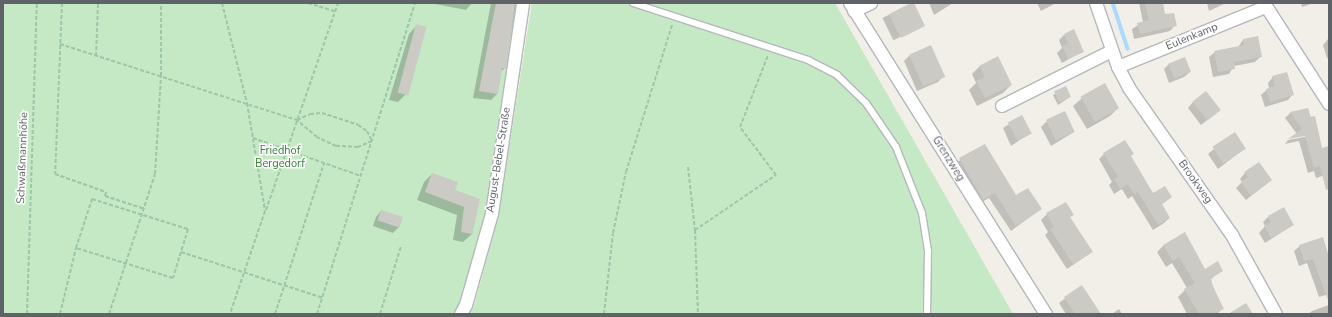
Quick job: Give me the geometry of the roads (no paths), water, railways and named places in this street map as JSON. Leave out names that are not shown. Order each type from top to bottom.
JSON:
[{"type":"street","name":"August-Bebel-Straße","points":[[461,314],[466,305],[492,214],[523,3]]},
{"type":"street","points":[[852,7],[871,3]]},
{"type":"street","name":"Brookweg","points":[[1096,3],[1118,67],[1129,88],[1232,235],[1276,314]]},
{"type":"street","name":"Eulenkamp","points":[[1118,67],[1265,5],[1329,104]]},
{"type":"street","name":"Grenzweg","points":[[852,7],[1046,314]]},
{"type":"street","points":[[1002,106],[1112,51]]},
{"type":"lane","points":[[633,3],[771,46],[837,75],[866,103],[896,147],[922,214],[928,250],[927,314]]},
{"type":"waterway","points":[[1113,3],[1128,49]]},
{"type":"park label","name":"Friedhof Bergedorf","points":[[280,158]]}]
